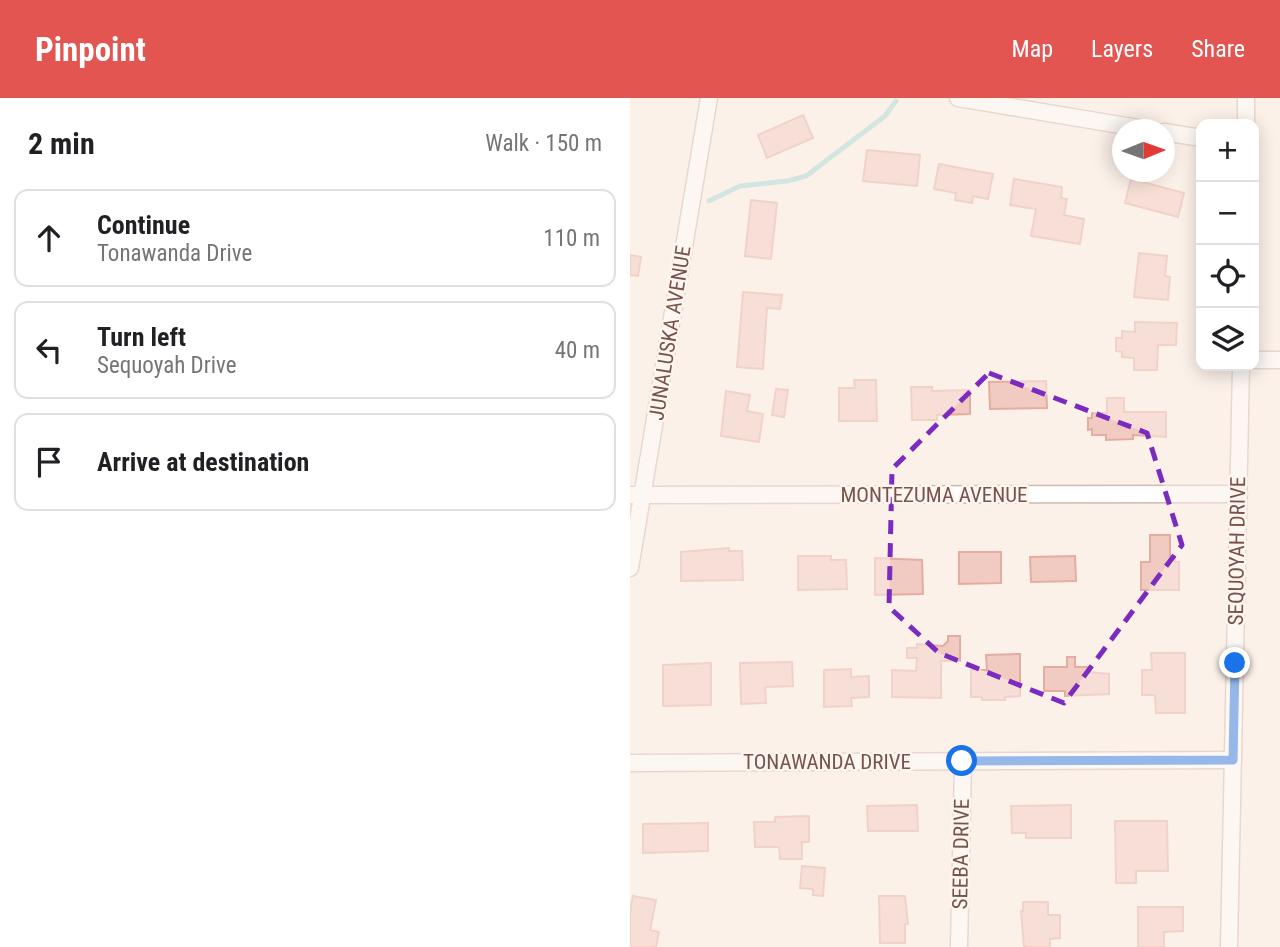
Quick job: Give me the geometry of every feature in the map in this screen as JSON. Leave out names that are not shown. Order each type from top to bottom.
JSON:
[{"type":"street","name":"JUNALUSKA AVENUE","points":[[630,568],[637,495],[709,98]]},
{"type":"street","points":[[958,98],[1112,124]]},
{"type":"street","points":[[1246,98],[1246,119]]},
{"type":"street","points":[[1175,134],[1196,137]]},
{"type":"street","points":[[1259,360],[1280,360]]},
{"type":"street","name":"SEQUOYAH DRIVE","points":[[1230,947],[1241,371]]},
{"type":"street","name":"MONTEZUMA AVENUE","points":[[637,495],[1239,494]]},
{"type":"street","name":"TONAWANDA DRIVE","points":[[630,763],[1233,760]]},
{"type":"street","name":"SEEBA DRIVE","points":[[959,947],[962,761]]},
{"type":"highlighted area","points":[[989,373],[1147,433],[1182,545],[1064,703],[939,653],[889,607],[892,469]]},
{"type":"building","points":[[803,115],[813,138],[767,158],[758,135]]},
{"type":"building","points":[[867,150],[920,155],[917,186],[863,181]]},
{"type":"building","points":[[939,164],[993,174],[988,199],[973,196],[972,203],[955,200],[956,193],[934,189]]},
{"type":"building","points":[[1014,179],[1062,187],[1061,198],[1067,199],[1064,215],[1084,219],[1080,244],[1031,236],[1036,209],[1010,205]]},
{"type":"building","points":[[1130,182],[1142,182],[1184,193],[1178,217],[1125,203]]},
{"type":"building","points":[[751,200],[777,203],[771,259],[745,256]]},
{"type":"building","points":[[1139,253],[1167,256],[1165,276],[1170,277],[1168,300],[1134,297]]},
{"type":"building","points":[[630,255],[641,257],[638,276],[630,275]]},
{"type":"building","points":[[743,292],[782,295],[780,309],[767,308],[763,369],[737,367]]},
{"type":"building","points":[[1135,322],[1177,323],[1176,345],[1158,345],[1157,370],[1134,370],[1134,358],[1122,357],[1122,352],[1116,351],[1116,338],[1122,338],[1122,331],[1135,332]]},
{"type":"building","points":[[854,380],[876,380],[877,421],[839,421],[839,388],[855,388]]},
{"type":"building","points":[[1046,381],[1047,408],[990,409],[989,382]]},
{"type":"building","points":[[911,387],[932,387],[932,391],[970,390],[970,414],[937,415],[937,420],[912,420]]},
{"type":"building","points":[[776,389],[788,390],[784,417],[772,415]]},
{"type":"building","points":[[726,391],[750,395],[747,411],[763,414],[759,442],[721,436]]},
{"type":"building","points":[[1107,398],[1124,398],[1124,412],[1166,412],[1166,437],[1133,435],[1133,439],[1106,440],[1106,435],[1092,435],[1092,429],[1088,430],[1088,418],[1092,418],[1092,413],[1107,413]]},
{"type":"building","points":[[1150,535],[1170,535],[1170,556],[1175,556],[1175,562],[1179,562],[1179,590],[1141,590],[1141,562],[1150,562]]},
{"type":"building","points":[[729,548],[729,551],[742,551],[743,580],[681,581],[681,552]]},
{"type":"building","points":[[959,552],[1001,552],[1001,583],[959,584]]},
{"type":"building","points":[[798,556],[831,556],[831,560],[846,560],[847,589],[798,590]]},
{"type":"building","points":[[1075,556],[1076,581],[1031,582],[1030,557]]},
{"type":"building","points":[[875,558],[922,560],[923,594],[875,595]]},
{"type":"building","points":[[948,636],[960,636],[960,661],[941,661],[941,698],[892,697],[892,670],[916,671],[917,658],[907,658],[907,648],[917,648],[917,644],[943,646],[948,641]]},
{"type":"building","points":[[1151,653],[1185,653],[1185,713],[1156,713],[1155,695],[1142,695],[1142,670],[1152,670]]},
{"type":"building","points":[[1020,654],[1020,696],[1005,697],[1005,700],[971,697],[971,670],[987,670],[986,655]]},
{"type":"building","points":[[1067,657],[1075,657],[1075,667],[1089,667],[1089,672],[1109,674],[1109,694],[1065,696],[1065,691],[1044,691],[1044,667],[1067,667]]},
{"type":"building","points":[[792,662],[793,686],[765,687],[766,703],[741,704],[740,663]]},
{"type":"building","points":[[711,663],[711,705],[663,706],[663,665]]},
{"type":"building","points":[[851,669],[851,677],[869,676],[869,697],[851,698],[852,706],[824,707],[824,670]]},
{"type":"building","points":[[917,805],[918,831],[868,831],[867,806]]},
{"type":"building","points":[[1071,805],[1071,838],[1026,838],[1026,833],[1012,833],[1011,806]]},
{"type":"building","points":[[809,816],[809,842],[802,842],[802,859],[780,859],[779,847],[755,847],[754,822],[775,822],[775,817]]},
{"type":"building","points":[[1115,821],[1167,821],[1168,871],[1136,871],[1136,883],[1116,883]]},
{"type":"building","points":[[708,823],[708,851],[643,853],[643,824]]},
{"type":"building","points":[[802,866],[825,868],[823,896],[813,895],[813,889],[800,888]]},
{"type":"building","points":[[633,896],[656,900],[650,930],[659,932],[656,947],[630,947]]},
{"type":"building","points":[[879,896],[905,896],[908,924],[905,924],[905,943],[880,943]]},
{"type":"building","points":[[1023,902],[1048,902],[1048,915],[1060,915],[1060,938],[1050,939],[1050,947],[1024,947],[1021,911]]},
{"type":"building","points":[[1138,907],[1183,907],[1183,931],[1164,932],[1164,947],[1138,947]]},
{"type":"waterway","points":[[709,201],[740,186],[806,176],[885,116],[896,101]]},
{"type":"route","points":[[962,761],[1233,760],[1235,663]]}]
